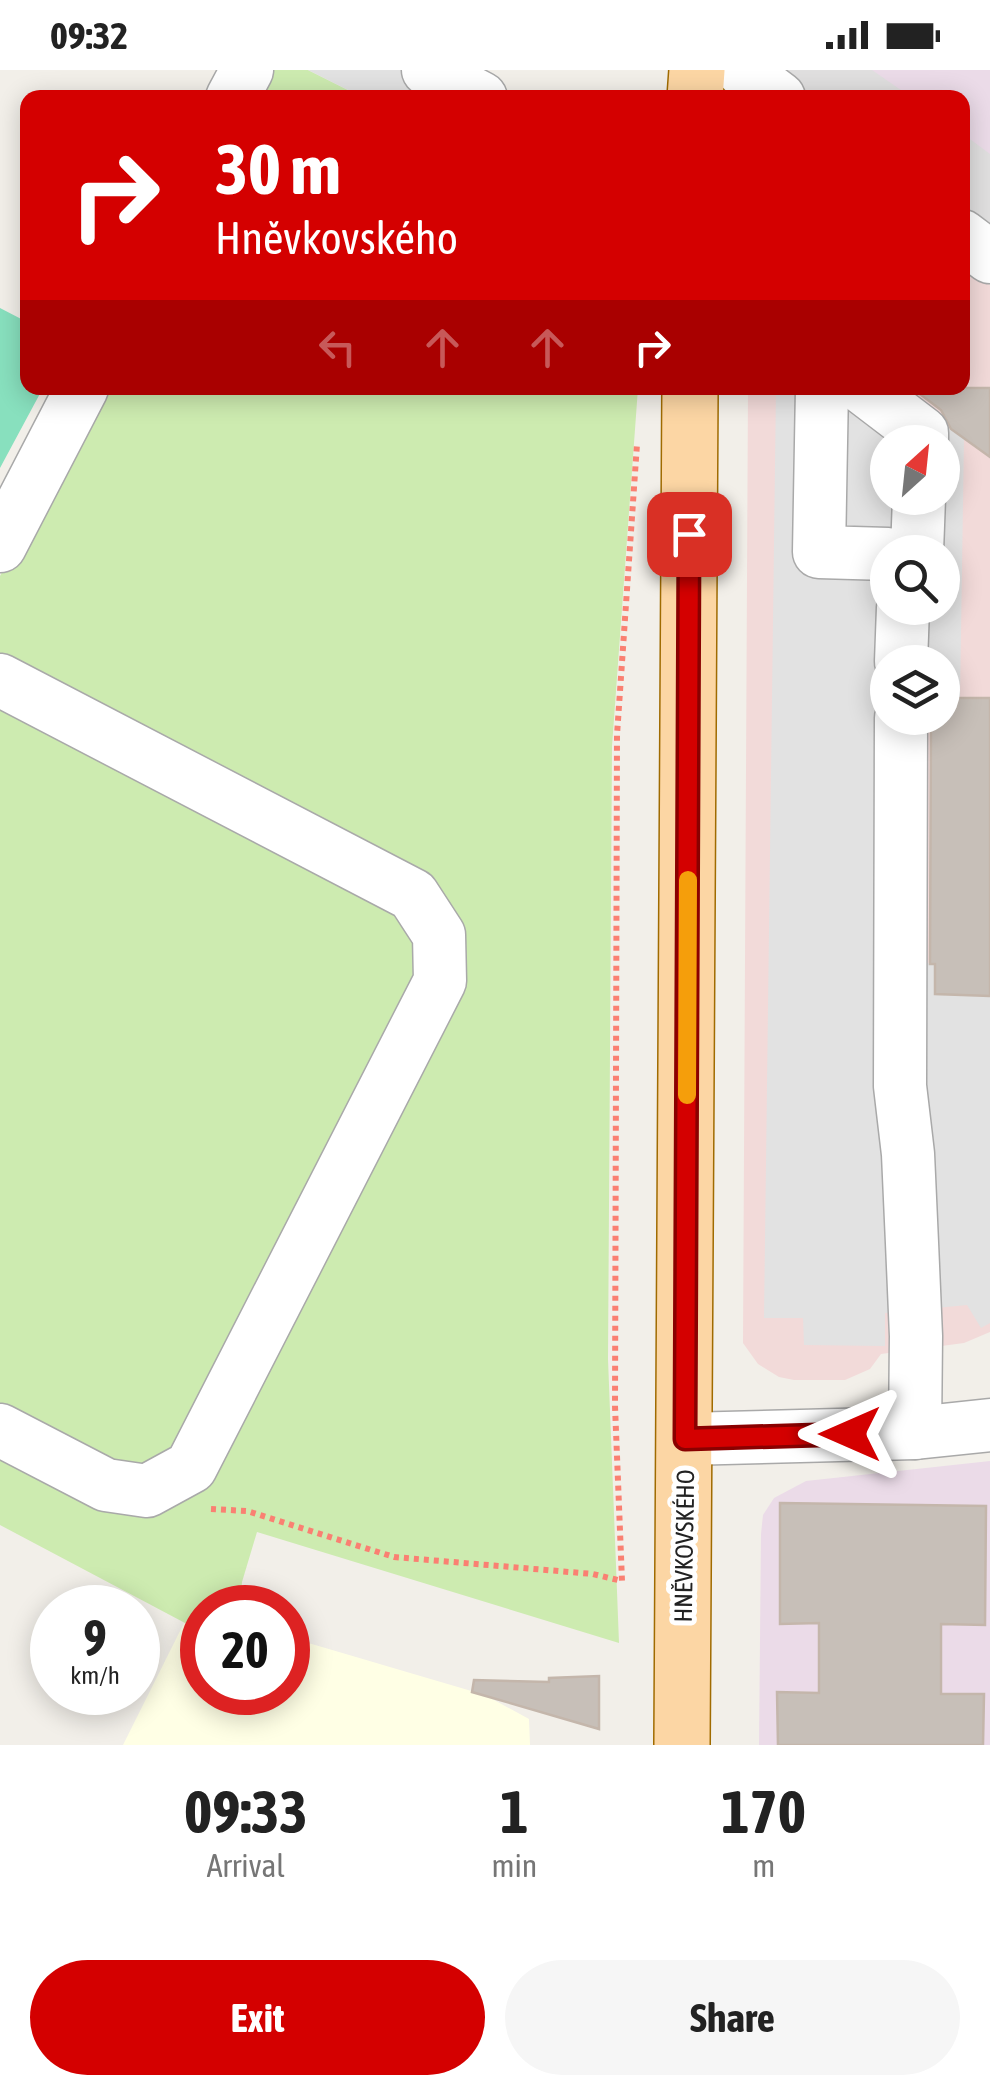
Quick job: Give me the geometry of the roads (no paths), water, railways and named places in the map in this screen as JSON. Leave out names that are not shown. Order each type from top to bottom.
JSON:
[{"type":"main road","name":"HNĚVKOVSKÉHO","points":[[682,1745],[690,395]]},
{"type":"lane","points":[[428,70],[466,90]]},
{"type":"lane","points":[[742,70],[768,90]]},
{"type":"lane","points":[[0,546],[78,395]]},
{"type":"lane","points":[[822,395],[818,552],[870,553]]},
{"type":"lane","points":[[872,395],[912,425]]},
{"type":"lane","points":[[0,680],[413,896],[439,935],[440,981],[190,1467],[147,1491],[106,1485],[0,1430]]},
{"type":"lane","points":[[901,735],[900,1086],[912,1243],[915,1433]]},
{"type":"lane","points":[[685,1439],[915,1433],[990,1425]]}]
